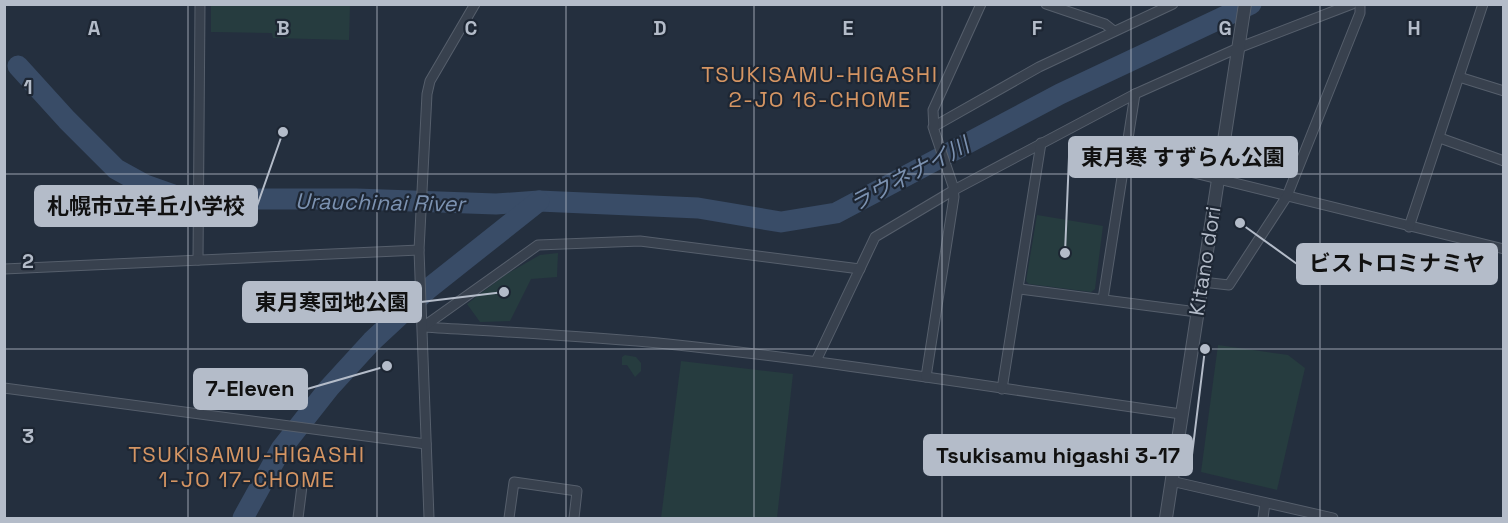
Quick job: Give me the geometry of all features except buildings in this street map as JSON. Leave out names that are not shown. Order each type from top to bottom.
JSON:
[{"type":"street","points":[[198,260],[200,4]]},
{"type":"street","points":[[429,519],[419,250],[427,94],[430,81],[475,4]]},
{"type":"street","points":[[926,377],[954,190],[933,127],[933,110],[981,4]]},
{"type":"street","points":[[1047,4],[1105,24],[1114,31]]},
{"type":"street","points":[[933,127],[1039,67],[1173,4]]},
{"type":"street","name":"Kitano dori","points":[[1166,519],[1180,414],[1245,4]]},
{"type":"street","points":[[816,361],[875,237],[954,190],[1135,94],[1239,45],[1352,4]]},
{"type":"street","points":[[1202,282],[1229,285],[1287,196],[1360,13],[1360,4]]},
{"type":"street","points":[[1409,227],[1483,4]]},
{"type":"street","points":[[1459,76],[1503,91]]},
{"type":"street","points":[[1104,299],[1135,94]]},
{"type":"street","points":[[1440,138],[1503,161]]},
{"type":"street","points":[[1002,389],[1020,289],[1041,143]]},
{"type":"street","points":[[1125,156],[1503,249]]},
{"type":"street","points":[[423,327],[538,245],[640,241],[860,269]]},
{"type":"street","points":[[4,269],[419,250]]},
{"type":"street","points":[[1020,289],[1197,312]]},
{"type":"street","points":[[423,327],[665,344],[816,361],[1180,414]]},
{"type":"street","points":[[4,388],[426,444]]},
{"type":"street","points":[[1171,481],[1333,519]]},
{"type":"street","points":[[509,519],[514,482],[577,491],[574,519]]},
{"type":"street","points":[[298,519],[302,486]]},
{"type":"street","points":[[1263,519],[1265,503]]},
{"type":"green space","points":[[211,5],[350,5],[349,40],[273,38],[272,33],[211,32]]},
{"type":"green space","points":[[1037,215],[1103,226],[1095,289],[1091,292],[1029,284],[1026,281]]},
{"type":"green space","points":[[558,253],[557,277],[531,279],[510,321],[480,322],[467,304],[505,275],[540,255]]},
{"type":"green space","points":[[1218,345],[1288,355],[1305,368],[1277,490],[1201,472]]},
{"type":"green space","points":[[625,355],[636,357],[641,363],[641,371],[635,377],[627,365],[622,365],[622,357]]},
{"type":"green space","points":[[681,361],[793,374],[777,518],[661,518]]},
{"type":"waterway","name":"ラウネナイ川","points":[[18,66],[116,169],[145,185],[176,196],[216,199],[356,199],[496,204],[539,201],[698,208],[781,222],[836,213],[1060,94],[1251,4]]},
{"type":"waterway","points":[[243,518],[281,449],[329,388],[372,341],[428,289],[539,201]]},
{"type":"place","name":"札幌市立羊丘小学校","points":[[283,132]]},
{"type":"place","name":"ビストロミナミヤ","points":[[1240,223]]},
{"type":"place","name":"東月寒 すずらん公園","points":[[1065,253]]},
{"type":"place","name":"東月寒団地公園","points":[[504,292]]},
{"type":"place","name":"Tsukisamu higashi 3-17","points":[[1205,349]]},
{"type":"place","name":"7-Eleven","points":[[387,366]]},
{"type":"district","name":"TSUKISAMU-HIGASHI 2-JO 16-CHOME","points":[[820,86]]},
{"type":"district","name":"TSUKISAMU-HIGASHI 1-JO 17-CHOME","points":[[247,467]]},
{"type":"water label","name":"Urauchinai River","points":[[380,202]]}]
